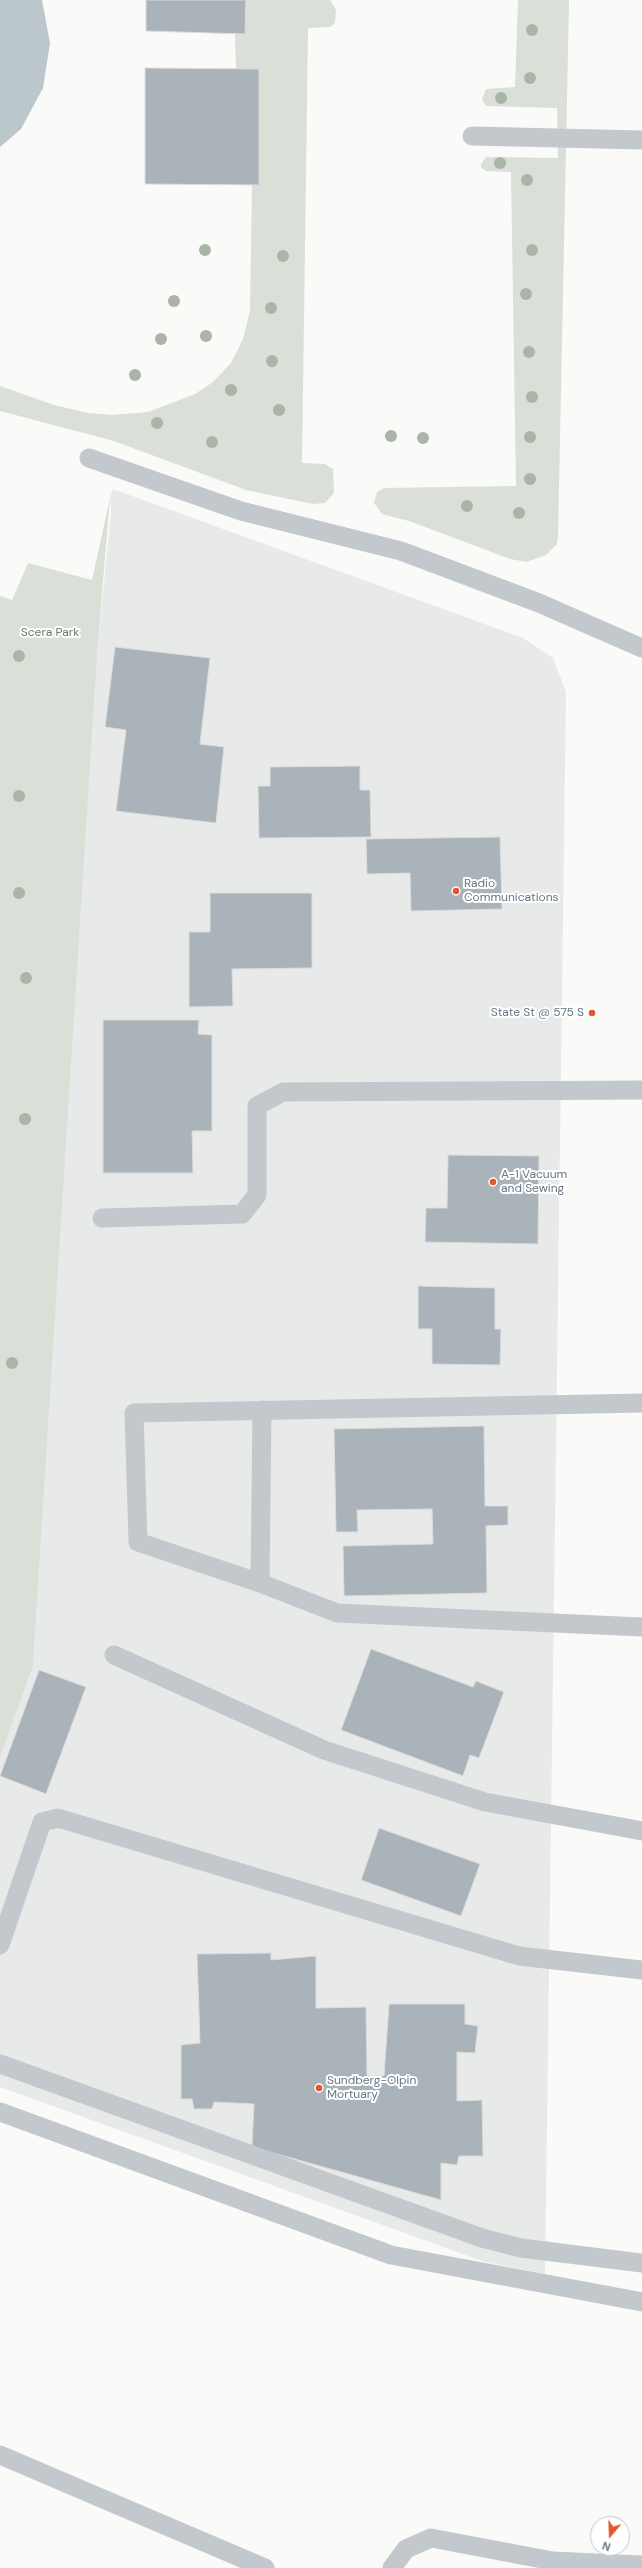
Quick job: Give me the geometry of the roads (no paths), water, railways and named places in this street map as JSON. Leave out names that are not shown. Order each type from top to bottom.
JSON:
[{"type":"lane","points":[[472,136],[642,140]]},
{"type":"lane","points":[[89,458],[242,512],[401,551],[539,603],[642,648]]},
{"type":"lane","points":[[102,1218],[242,1214],[257,1195],[257,1106],[283,1092],[642,1090]]},
{"type":"lane","points":[[642,1403],[134,1413],[138,1542],[260,1583],[337,1614],[642,1627]]},
{"type":"lane","points":[[260,1583],[262,1410]]},
{"type":"lane","points":[[114,1656],[324,1750],[485,1802],[642,1831]]},
{"type":"lane","points":[[0,1945],[42,1822],[58,1818],[519,1956],[642,1970]]},
{"type":"lane","points":[[0,2064],[482,2238],[520,2248],[642,2263]]},
{"type":"lane","points":[[0,2112],[391,2254],[642,2302]]},
{"type":"lane","points":[[0,2455],[265,2568]]},
{"type":"lane","points":[[392,2568],[406,2549],[431,2538],[553,2561],[642,2565]]},
{"type":"place","name":"Radio Communications","points":[[456,891]]},
{"type":"place","name":"State St @ 575 S","points":[[592,1013]]},
{"type":"place","name":"A-1 Vacuum and Sewing","points":[[493,1182]]},
{"type":"place","name":"Sundberg-Olpin Mortuary","points":[[319,2088]]},
{"type":"park label","name":"Scera Park","points":[[50,633]]}]
